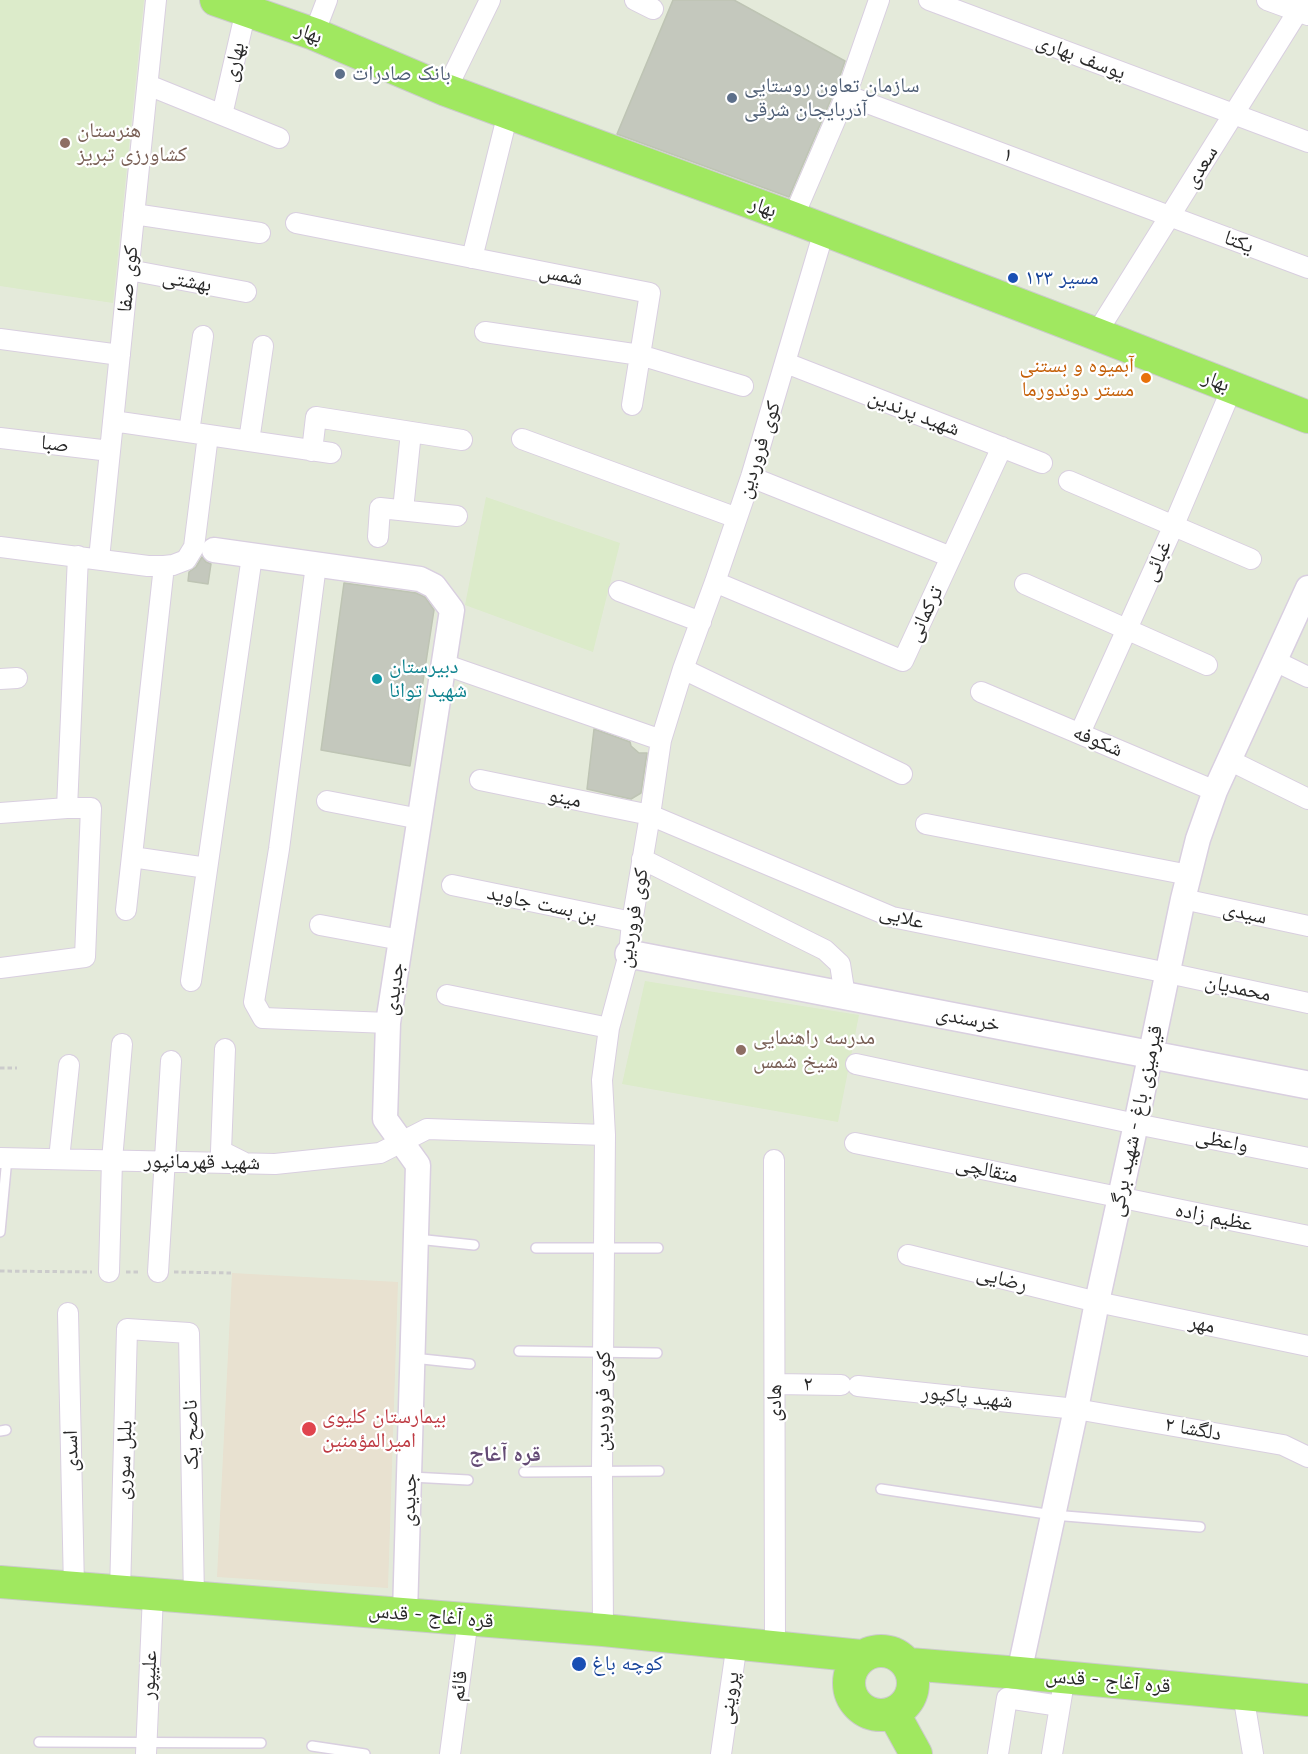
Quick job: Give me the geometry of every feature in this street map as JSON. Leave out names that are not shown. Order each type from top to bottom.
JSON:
[{"type":"main road","name":"بهار","points":[[216,0],[314,34],[446,90],[793,218],[1096,333],[1308,417]]},
{"type":"main road","name":"خرسندی","points":[[629,954],[1308,1084]]},
{"type":"main road","name":"قره آغاج - قدس","points":[[0,1582],[603,1630],[861,1656]]},
{"type":"main road","points":[[878,1650],[895,1653],[909,1664],[915,1683],[909,1701],[894,1714],[874,1716],[857,1706],[848,1689],[850,1671],[861,1656],[878,1650]]},
{"type":"main road","name":"قره آغاج - قدس","points":[[909,1664],[1019,1673],[1062,1691],[1243,1694],[1308,1700]]},
{"type":"main road","points":[[894,1714],[916,1754]]},
{"type":"street","name":"کوی صفا","points":[[99,559],[156,0]]},
{"type":"street","points":[[314,34],[327,0]]},
{"type":"street","points":[[446,90],[490,0]]},
{"type":"street","points":[[793,218],[846,95],[879,0]]},
{"type":"street","name":"یوسف بهاری","points":[[929,0],[1234,114]]},
{"type":"street","points":[[1267,0],[1304,9]]},
{"type":"street","name":"سعدی","points":[[1096,333],[1234,114],[1304,9]]},
{"type":"street","name":"بهاری","points":[[222,115],[246,10]]},
{"type":"street","points":[[148,85],[279,138]]},
{"type":"street","name":"۱","points":[[846,95],[1170,216]]},
{"type":"street","points":[[472,258],[508,113]]},
{"type":"street","points":[[1234,114],[1308,142]]},
{"type":"street","points":[[134,214],[260,233]]},
{"type":"street","name":"یکتا","points":[[1170,216],[1308,267]]},
{"type":"street","name":"شمس","points":[[296,223],[650,293],[640,355]]},
{"type":"street","name":"کوی فروردین","points":[[603,1630],[605,1135],[602,1080],[609,1028],[629,954],[661,740],[683,669],[752,477],[824,231]]},
{"type":"street","name":"بهشتی","points":[[129,270],[246,291]]},
{"type":"street","points":[[485,332],[640,355],[743,386]]},
{"type":"street","points":[[0,547],[156,566],[173,565],[186,560],[204,548],[198,434],[203,336]]},
{"type":"street","points":[[0,339],[120,355]]},
{"type":"street","points":[[249,441],[263,346]]},
{"type":"street","points":[[632,405],[640,355]]},
{"type":"street","name":"شهید پرندین","points":[[786,363],[1042,463]]},
{"type":"street","name":"غبائی","points":[[1080,733],[1232,388]]},
{"type":"street","points":[[113,421],[322,452],[316,417],[462,440]]},
{"type":"street","points":[[403,510],[411,432]]},
{"type":"street","name":"صبا","points":[[0,438],[110,451]]},
{"type":"street","points":[[522,439],[737,518]]},
{"type":"street","name":"ترکمانی","points":[[715,582],[903,661],[1002,447]]},
{"type":"street","points":[[752,477],[951,557]]},
{"type":"street","points":[[1069,481],[1251,560]]},
{"type":"street","points":[[378,537],[380,508],[457,516]]},
{"type":"street","name":"جدیدی","points":[[204,548],[420,579],[434,586],[452,610],[388,1023],[385,1119],[418,1165],[405,1614]]},
{"type":"street","points":[[67,808],[78,556]]},
{"type":"street","points":[[191,981],[252,556]]},
{"type":"street","points":[[316,565],[279,849],[254,1002],[262,1018],[388,1023]]},
{"type":"street","points":[[126,910],[156,566]]},
{"type":"street","points":[[1025,584],[1207,665]]},
{"type":"street","name":"قیرمیزی باغ - شهید برگی","points":[[1019,1673],[1183,899],[1198,839],[1215,791],[1308,588]]},
{"type":"street","points":[[619,591],[700,622]]},
{"type":"street","points":[[1275,660],[1308,677]]},
{"type":"street","points":[[443,664],[661,740]]},
{"type":"street","points":[[683,669],[902,774]]},
{"type":"street","name":"شکوفه","points":[[981,692],[1215,791]]},
{"type":"street","points":[[1229,760],[1308,799]]},
{"type":"street","name":"مینو","points":[[480,780],[650,815]]},
{"type":"street","points":[[327,801],[420,819]]},
{"type":"street","points":[[0,813],[91,808],[86,957],[0,968]]},
{"type":"street","name":"علایی","points":[[650,815],[891,917],[1168,973]]},
{"type":"street","points":[[926,824],[1189,875]]},
{"type":"street","points":[[132,857],[207,868]]},
{"type":"street","points":[[642,859],[825,950],[840,964],[846,996]]},
{"type":"street","name":"بن بست جاوید","points":[[452,885],[632,922]]},
{"type":"street","name":"سیدی","points":[[1183,899],[1308,926]]},
{"type":"street","points":[[320,925],[401,940]]},
{"type":"street","name":"محمدیان","points":[[1168,973],[1308,1003]]},
{"type":"street","points":[[447,994],[609,1028]]},
{"type":"street","points":[[109,1272],[112,1160],[122,1044]]},
{"type":"street","points":[[225,1049],[221,1151],[245,1163]]},
{"type":"street","points":[[158,1272],[171,1061]]},
{"type":"street","name":"واعظی","points":[[856,1064],[1308,1158]]},
{"type":"street","points":[[59,1159],[69,1065]]},
{"type":"street","name":"شهید قهرمانپور","points":[[4,1158],[275,1164],[380,1153],[427,1129],[605,1135]]},
{"type":"street","name":"متقالچی","points":[[855,1143],[1120,1198]]},
{"type":"street","name":"هادی","points":[[774,1160],[775,1646]]},
{"type":"street","name":"عظیم زاده","points":[[1120,1198],[1308,1236]]},
{"type":"street","name":"رضایی","points":[[908,1256],[1097,1302]]},
{"type":"street","name":"مهر","points":[[1097,1302],[1308,1346]]},
{"type":"street","name":"اسدی","points":[[68,1313],[74,1588]]},
{"type":"street","name":"بلبل سوری","points":[[120,1592],[128,1329]]},
{"type":"street","name":"ناصح یک","points":[[128,1329],[189,1333],[194,1598]]},
{"type":"street","name":"۲","points":[[775,1384],[850,1385]]},
{"type":"street","name":"شهید پاکپور","points":[[850,1385],[1076,1409]]},
{"type":"street","name":"دلگشا ۲","points":[[1076,1409],[1283,1445],[1308,1457]]},
{"type":"street","name":"علیپور","points":[[146,1749],[153,1595]]},
{"type":"street","name":"قائم","points":[[450,1754],[468,1619]]},
{"type":"street","name":"پروینی","points":[[720,1754],[737,1642]]},
{"type":"street","points":[[998,1754],[1007,1698],[1062,1691],[1052,1754]]},
{"type":"street","points":[[1243,1694],[1253,1754]]},
{"type":"lane","points":[[0,1232],[4,1158]]},
{"type":"lane","points":[[416,1239],[474,1245]]},
{"type":"lane","points":[[536,1248],[658,1248]]},
{"type":"lane","points":[[519,1352],[657,1353]]},
{"type":"lane","points":[[412,1358],[470,1364]]},
{"type":"lane","points":[[524,1472],[659,1471]]},
{"type":"lane","points":[[409,1477],[468,1480]]},
{"type":"lane","points":[[881,1489],[1053,1515],[1200,1527]]},
{"type":"lane","points":[[39,1742],[146,1749],[261,1743]]},
{"type":"lane","points":[[312,1746],[365,1754]]},
{"type":"path","points":[[0,1068],[17,1068]]},
{"type":"shaded area","name":"هنرستان کشاورزی تبریز","points":[[0,0],[144,0],[113,303],[0,286]]},
{"type":"shaded area","points":[[486,497],[620,543],[593,652],[465,605]]},
{"type":"shaded area","name":"مدرسه راهنمایی شیخ شمس","points":[[645,981],[859,1015],[838,1122],[622,1084]]},
{"type":"shaded area","name":"بیمارستان کلیوی امیرالمؤمنین","points":[[232,1273],[398,1282],[388,1588],[217,1577]]},
{"type":"building","name":"سازمان تعاون روستایی آذربایجان شرقی","points":[[673,0],[734,0],[845,61],[789,197],[617,134]]},
{"type":"building","points":[[202,557],[211,564],[208,584],[188,581],[189,572],[196,567]]},
{"type":"building","name":"دبیرستان شهید توانا","points":[[344,583],[416,593],[425,597],[434,610],[410,766],[321,750]]},
{"type":"building","points":[[594,729],[630,742],[639,753],[647,753],[641,793],[631,799],[587,789]]},
{"type":"place","name":"بانک صادرات","points":[[340,74]]},
{"type":"place","name":"سازمان تعاون روستایی آذربایجان شرقی","points":[[732,98]]},
{"type":"place","name":"هنرستان کشاورزی تبریز","points":[[65,143]]},
{"type":"place","name":"مسیر ۱۲۳","points":[[1013,278]]},
{"type":"place","name":"آبمیوه و بستنی مستر دوندورما","points":[[1146,378]]},
{"type":"place","name":"دبیرستان شهید توانا","points":[[377,679]]},
{"type":"place","name":"مدرسه راهنمایی شیخ شمس","points":[[741,1050]]},
{"type":"place","name":"بیمارستان کلیوی امیرالمؤمنین","points":[[309,1429]]},
{"type":"place","name":"کوچه باغ","points":[[579,1664]]},
{"type":"district","name":"قره آغاج","points":[[505,1454]]}]
